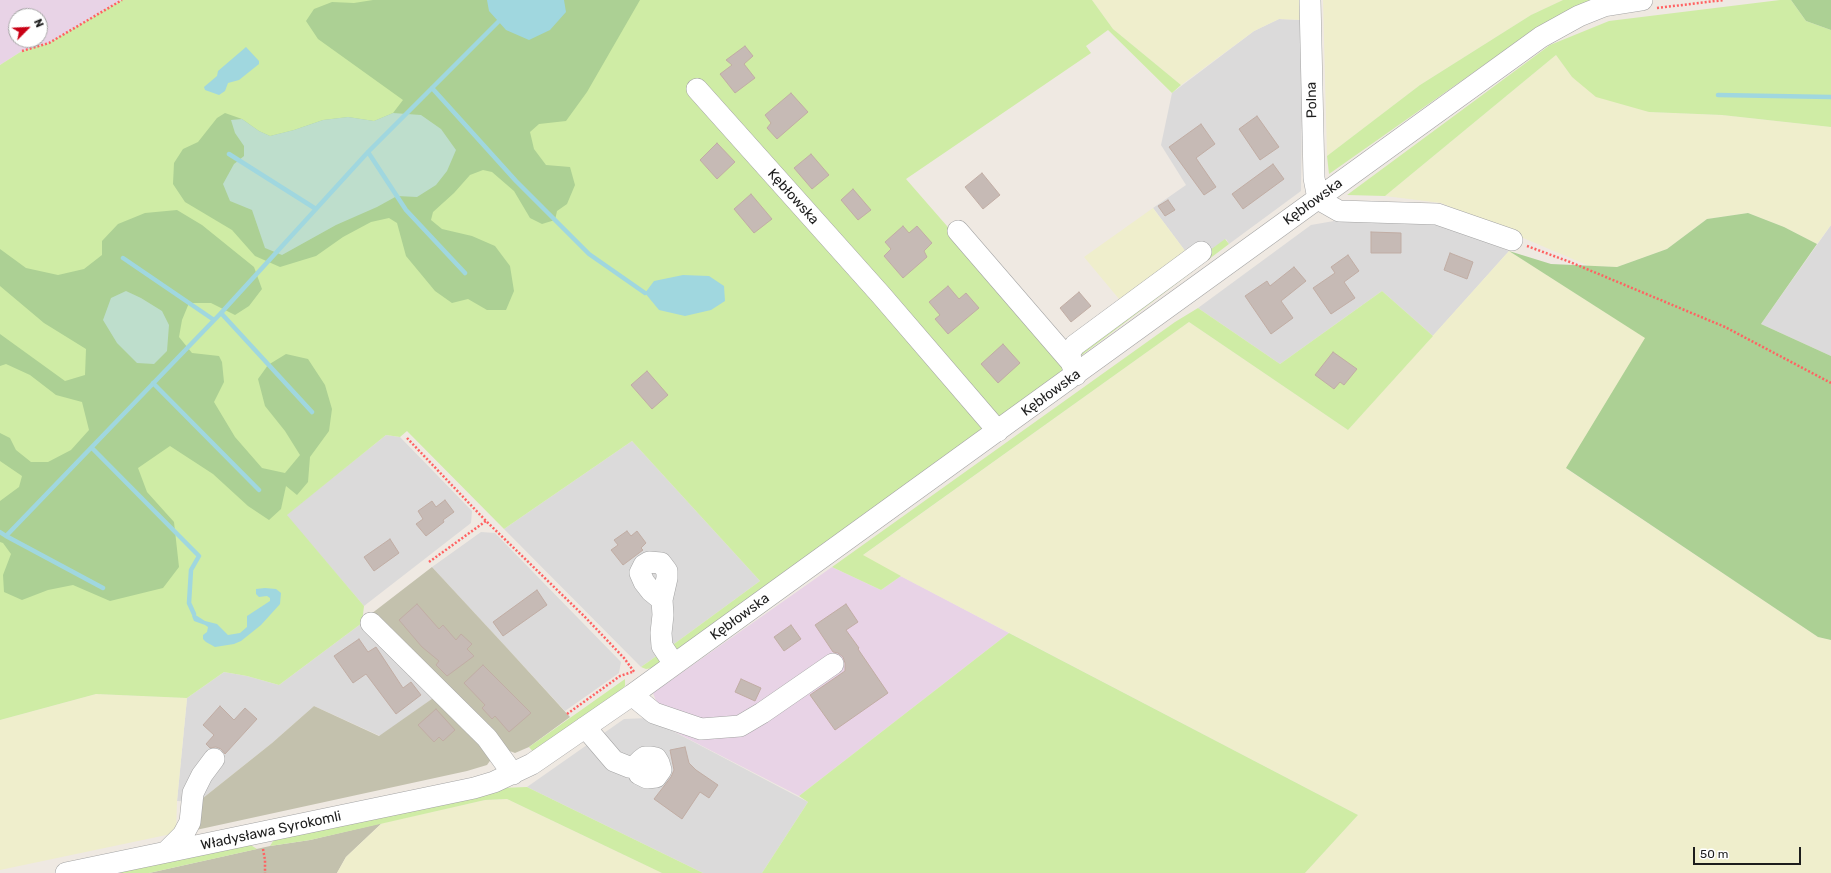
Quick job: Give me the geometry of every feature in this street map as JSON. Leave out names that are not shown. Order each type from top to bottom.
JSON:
[{"type":"street","name":"Polna","points":[[1310,0],[1314,178],[1318,199]]},
{"type":"street","name":"Kębłowska","points":[[474,788],[513,774],[549,753],[585,727],[637,684],[674,664],[998,431],[1073,369],[1318,199],[1559,26],[1604,6],[1642,0]]},
{"type":"street","name":"Kębłowska","points":[[697,89],[881,295],[998,431]]},
{"type":"street","points":[[1318,199],[1339,211],[1437,214],[1512,240]]},
{"type":"street","name":"Kębłowska","points":[[958,231],[1073,369]]},
{"type":"street","points":[[1073,369],[1070,352],[1075,345],[1201,252]]},
{"type":"street","points":[[662,600],[662,646],[674,664]]},
{"type":"street","points":[[371,623],[487,738],[513,774]]},
{"type":"street","points":[[637,684],[654,713],[701,729],[740,726],[762,713],[833,664]]},
{"type":"street","points":[[585,727],[614,761],[629,768],[637,768]]},
{"type":"street","points":[[166,852],[187,829],[190,822],[193,793],[202,775],[214,759]]},
{"type":"street","name":"Władysława Syrokomli","points":[[66,873],[474,788]]},
{"type":"path","points":[[22,51],[49,43],[122,0]]},
{"type":"path","points":[[1512,240],[1570,262],[1725,327],[1831,383]]},
{"type":"path","points":[[407,438],[486,521],[585,617],[637,684]]},
{"type":"path","points":[[429,562],[486,521]]},
{"type":"path","points":[[567,714],[620,676],[637,684]]},
{"type":"path","points":[[260,833],[265,860],[264,873]]},
{"type":"shaded area","points":[[0,0],[122,0],[48,43],[48,8],[8,8],[8,48],[32,48],[22,51],[0,65]]},
{"type":"shaded area","points":[[1279,19],[1303,20],[1301,191],[1229,244],[1226,239],[1194,263],[1153,208],[1186,185],[1161,145],[1172,93],[1254,31]]},
{"type":"shaded area","points":[[1334,221],[1436,221],[1509,251],[1433,336],[1382,291],[1280,364],[1198,308],[1311,225]]},
{"type":"shaded area","points":[[1831,225],[1831,356],[1761,324]]},
{"type":"shaded area","points":[[386,435],[400,437],[472,511],[471,523],[364,606],[286,515]]},
{"type":"shaded area","points":[[632,441],[760,581],[674,644],[668,642],[658,655],[641,667],[504,529]]},
{"type":"shaded area","points":[[481,532],[495,533],[621,662],[619,673],[565,711],[432,567]]},
{"type":"shaded area","points":[[432,567],[570,717],[529,747],[515,753],[507,750],[371,614]]},
{"type":"shaded area","points":[[832,567],[881,590],[901,576],[1009,633],[799,796],[648,718],[658,706],[653,693]]},
{"type":"shaded area","points":[[362,623],[436,696],[380,736],[314,706],[272,743],[198,802],[177,801],[187,698],[224,672],[247,676],[279,685]]},
{"type":"shaded area","points":[[436,696],[492,758],[487,765],[467,771],[196,830],[198,802],[272,743],[314,706],[379,736]]},
{"type":"shaded area","points":[[648,718],[808,802],[762,873],[703,873],[527,787],[624,719]]},
{"type":"shaded area","points":[[382,823],[346,857],[337,873],[149,873],[270,846],[310,840]]},
{"type":"green space","points":[[122,0],[1092,0],[1113,29],[1181,85],[1172,93],[1108,30],[1086,46],[1091,53],[906,179],[1069,366],[767,589],[676,652],[668,642],[674,644],[760,581],[632,441],[504,529],[407,431],[400,437],[386,435],[287,515],[364,606],[362,623],[279,685],[247,676],[224,672],[187,698],[96,694],[0,720],[0,65],[22,51],[32,48],[48,48],[49,43]]},
{"type":"green space","points":[[373,0],[640,0],[587,92],[566,121],[539,124],[530,132],[534,149],[546,165],[570,167],[575,185],[567,204],[557,211],[555,220],[542,224],[530,218],[514,191],[492,172],[483,170],[470,175],[454,193],[433,212],[431,220],[442,229],[472,236],[495,246],[510,266],[514,291],[506,310],[487,310],[468,299],[452,303],[435,291],[406,256],[397,223],[389,218],[371,222],[343,237],[316,256],[280,267],[255,256],[232,230],[185,202],[173,184],[174,163],[183,149],[198,142],[217,118],[225,113],[242,119],[259,131],[270,136],[323,120],[348,117],[374,121],[393,113],[403,100],[318,39],[306,21],[314,9],[332,2],[354,3]]},
{"type":"green space","points":[[1092,0],[1302,0],[1303,20],[1279,19],[1254,31],[1181,85],[1113,29]]},
{"type":"green space","points":[[1323,0],[1563,0],[1531,15],[1420,85],[1327,156]]},
{"type":"green space","points":[[1563,0],[1601,0],[1521,39],[1329,174],[1327,156],[1420,85],[1531,15]]},
{"type":"green space","points":[[1780,0],[1791,0],[1806,21],[1831,30],[1831,127],[1722,115],[1649,112],[1596,97],[1572,77],[1556,55],[1385,196],[1347,195],[1550,45],[1609,21]]},
{"type":"green space","points":[[1791,0],[1831,0],[1831,30],[1806,21]]},
{"type":"green space","points":[[1556,55],[1572,77],[1649,112],[1722,115],[1831,127],[1831,225],[1817,244],[1784,227],[1748,213],[1707,219],[1667,249],[1617,267],[1589,266],[1441,203],[1385,196]]},
{"type":"green space","points":[[393,113],[421,115],[441,129],[456,150],[447,171],[436,185],[417,197],[397,196],[377,207],[336,225],[282,255],[265,248],[252,210],[230,201],[223,184],[234,164],[244,156],[244,146],[235,133],[231,120],[242,119],[259,131],[270,136],[323,120],[348,117],[374,121]]},
{"type":"green space","points":[[1153,208],[1189,256],[1124,305],[1084,257]]},
{"type":"green space","points":[[177,210],[202,225],[254,267],[262,289],[249,306],[235,315],[211,303],[189,303],[182,320],[179,337],[192,353],[219,356],[222,362],[224,382],[214,402],[235,437],[262,468],[285,473],[300,455],[285,431],[265,406],[258,379],[268,365],[286,354],[308,359],[325,385],[332,409],[329,431],[310,457],[308,482],[297,495],[286,486],[281,509],[269,520],[248,506],[213,474],[170,446],[138,468],[147,492],[174,522],[179,567],[163,588],[110,601],[73,585],[48,590],[22,600],[4,592],[3,575],[11,554],[3,543],[0,542],[0,501],[19,487],[22,476],[0,461],[0,433],[10,438],[16,450],[31,462],[48,462],[71,450],[89,430],[82,402],[56,395],[30,375],[6,364],[0,366],[0,334],[65,381],[85,375],[86,349],[44,323],[0,286],[0,249],[26,268],[58,275],[84,269],[102,255],[102,241],[118,224],[145,213]]},
{"type":"green space","points":[[1748,213],[1784,227],[1817,244],[1761,324],[1831,356],[1831,640],[1818,637],[1566,468],[1645,338],[1509,251],[1551,264],[1617,267],[1667,249],[1707,219]]},
{"type":"green space","points":[[1225,239],[1229,244],[1078,358],[1076,350]]},
{"type":"green space","points":[[1509,251],[1646,338],[1567,469],[1818,637],[1831,640],[1831,873],[1305,873],[1358,815],[862,556],[1189,322],[1348,430]]},
{"type":"green space","points":[[126,291],[162,311],[169,325],[167,351],[154,364],[137,363],[117,343],[103,320],[111,298]]},
{"type":"green space","points":[[1382,291],[1433,336],[1348,430],[1189,322],[863,555],[901,576],[881,590],[832,567],[1175,322],[1198,308],[1280,364]]},
{"type":"green space","points":[[1009,633],[1358,815],[1305,873],[762,873],[808,802],[799,796]]},
{"type":"green space","points":[[658,655],[660,660],[659,664],[653,668],[646,669],[641,667]]},
{"type":"green space","points":[[625,679],[625,686],[617,695],[535,754],[529,747]]},
{"type":"green space","points":[[96,694],[187,698],[177,801],[176,833],[0,870],[0,720]]},
{"type":"green space","points":[[527,787],[703,873],[662,873],[507,799],[485,800],[310,840],[270,846],[275,838],[500,788]]},
{"type":"green space","points":[[507,799],[662,873],[337,873],[346,857],[382,823],[485,800]]},
{"type":"green space","points":[[249,844],[257,849],[149,873],[110,873]]},
{"type":"water","points":[[487,0],[564,0],[566,12],[550,30],[529,40],[506,30],[489,11]]},
{"type":"water","points":[[246,47],[259,61],[259,64],[239,80],[228,83],[225,91],[219,95],[205,90],[204,87],[217,76],[218,71]]},
{"type":"water","points":[[683,275],[709,276],[724,286],[725,301],[711,310],[685,316],[659,310],[645,293],[654,281]]},
{"type":"water","points":[[256,589],[276,589],[281,593],[280,604],[261,625],[241,641],[234,644],[215,647],[203,639],[203,635],[207,632],[208,627],[194,621],[192,616],[194,614],[205,621],[217,624],[228,635],[240,633],[247,627],[247,616],[270,601],[270,598],[267,596],[259,597],[256,594]]},
{"type":"building","points":[[745,46],[753,56],[744,64],[755,78],[735,93],[720,74],[732,65],[726,60]]},
{"type":"building","points":[[791,93],[808,112],[777,139],[767,128],[771,123],[765,115]]},
{"type":"building","points":[[1257,116],[1279,147],[1260,160],[1239,129]]},
{"type":"building","points":[[1201,124],[1215,144],[1196,158],[1216,187],[1204,195],[1169,147]]},
{"type":"building","points":[[717,143],[735,162],[717,179],[700,160]]},
{"type":"building","points":[[811,154],[829,175],[812,189],[794,168]]},
{"type":"building","points":[[1273,164],[1284,179],[1243,209],[1232,194]]},
{"type":"building","points":[[982,173],[1000,195],[983,209],[965,187]]},
{"type":"building","points":[[853,189],[871,210],[858,220],[841,200]]},
{"type":"building","points":[[751,194],[772,219],[754,233],[734,209]]},
{"type":"building","points":[[1168,200],[1175,210],[1165,216],[1158,206]]},
{"type":"building","points":[[903,226],[909,233],[917,226],[932,243],[924,251],[927,257],[903,278],[884,256],[891,249],[885,242]]},
{"type":"building","points":[[1371,232],[1401,233],[1401,253],[1371,253]]},
{"type":"building","points":[[1450,253],[1473,262],[1467,279],[1444,270]]},
{"type":"building","points":[[1348,255],[1359,271],[1344,282],[1355,298],[1331,314],[1313,288],[1335,273],[1331,267]]},
{"type":"building","points":[[1294,267],[1306,281],[1281,301],[1293,318],[1271,334],[1245,296],[1267,281],[1270,286]]},
{"type":"building","points":[[948,286],[959,299],[966,293],[979,308],[948,334],[935,319],[940,315],[929,302]]},
{"type":"building","points":[[1079,292],[1091,306],[1071,322],[1060,308]]},
{"type":"building","points":[[1003,344],[1020,363],[998,383],[981,364]]},
{"type":"building","points":[[1333,352],[1357,369],[1344,385],[1340,382],[1334,389],[1315,375]]},
{"type":"building","points":[[647,371],[668,395],[652,409],[631,385]]},
{"type":"building","points":[[445,500],[454,512],[426,536],[416,524],[423,519],[418,511],[432,501],[436,507]]},
{"type":"building","points":[[627,531],[631,536],[637,531],[646,543],[641,548],[643,550],[623,565],[611,550],[618,545],[614,540]]},
{"type":"building","points":[[390,539],[399,553],[374,571],[364,557]]},
{"type":"building","points":[[537,590],[547,605],[503,636],[493,622]]},
{"type":"building","points":[[417,604],[439,629],[443,625],[456,640],[461,634],[472,644],[467,649],[474,656],[447,676],[436,665],[439,661],[422,647],[399,620]]},
{"type":"building","points":[[846,604],[858,622],[846,630],[888,693],[835,730],[810,695],[845,671],[845,663],[843,657],[838,653],[833,652],[815,625]]},
{"type":"building","points":[[791,625],[801,639],[784,651],[774,637]]},
{"type":"building","points":[[359,639],[368,652],[376,647],[403,688],[411,682],[421,695],[396,714],[366,674],[353,683],[334,656]]},
{"type":"building","points":[[483,665],[531,713],[509,732],[495,716],[492,719],[482,708],[485,705],[464,683]]},
{"type":"building","points":[[741,679],[761,688],[755,701],[735,692]]},
{"type":"building","points":[[220,706],[234,720],[245,708],[257,719],[225,754],[221,749],[216,747],[210,748],[206,744],[214,735],[203,725]]},
{"type":"building","points":[[436,709],[455,730],[443,741],[439,737],[434,742],[418,725]]},
{"type":"building","points":[[685,747],[689,763],[696,770],[718,785],[709,798],[700,792],[682,819],[654,799],[671,777],[674,770],[670,750]]},
{"type":"waterway","points":[[103,588],[6,536],[221,313],[368,152],[499,21]]},
{"type":"waterway","points":[[432,88],[516,181],[589,254],[645,293]]},
{"type":"waterway","points":[[1718,95],[1831,97]]},
{"type":"waterway","points":[[368,152],[406,210],[465,273]]},
{"type":"waterway","points":[[229,154],[316,209]]},
{"type":"waterway","points":[[123,258],[214,320]]},
{"type":"waterway","points":[[221,313],[312,412]]},
{"type":"waterway","points":[[153,383],[259,490]]},
{"type":"waterway","points":[[92,448],[199,556],[191,570],[189,603],[194,614]]},
{"type":"waterway","points":[[0,532],[6,536]]}]
